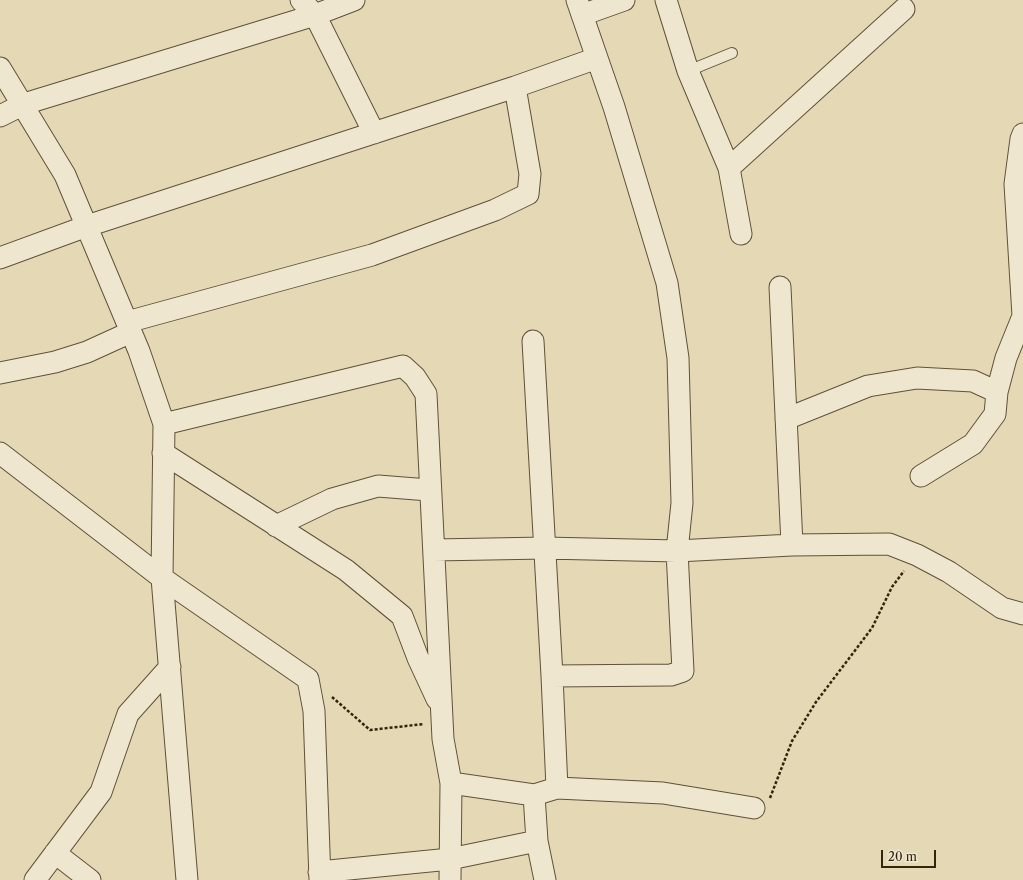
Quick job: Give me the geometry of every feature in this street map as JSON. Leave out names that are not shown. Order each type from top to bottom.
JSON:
[{"type":"street","points":[[0,116],[24,104],[308,7],[354,0]]},
{"type":"street","points":[[552,676],[671,675],[683,671],[677,551],[682,503],[678,358],[667,283],[614,107],[580,8],[624,0]]},
{"type":"street","points":[[666,0],[688,71],[729,168],[741,234]]},
{"type":"street","points":[[308,7],[374,133]]},
{"type":"street","points":[[729,168],[904,9]]},
{"type":"street","points":[[0,258],[87,226],[515,87],[597,58]]},
{"type":"street","points":[[0,68],[24,104],[65,175],[129,327],[164,424],[162,578],[187,880]]},
{"type":"street","points":[[0,373],[54,362],[87,352],[129,327],[372,254],[495,210],[528,194],[530,174],[515,87]]},
{"type":"street","points":[[921,476],[973,444],[995,414],[996,392],[1006,358],[1023,316],[1015,184],[1021,138],[1023,134]]},
{"type":"street","points":[[780,287],[792,545]]},
{"type":"street","points":[[533,341],[557,788]]},
{"type":"street","points":[[164,424],[403,366],[415,377],[426,394],[429,490],[434,550],[442,739],[450,783],[450,880]]},
{"type":"street","points":[[786,419],[868,386],[917,378],[973,381],[996,392]]},
{"type":"street","points":[[0,453],[162,578],[308,679],[314,710],[319,876],[450,859],[537,841]]},
{"type":"street","points":[[163,454],[346,570],[402,616],[441,714]]},
{"type":"street","points":[[276,526],[332,499],[378,486],[429,490]]},
{"type":"street","points":[[434,550],[545,548],[677,551],[792,545],[889,544],[917,555],[949,572],[1002,608],[1023,615]]},
{"type":"street","points":[[36,880],[101,792],[128,714],[170,667]]},
{"type":"street","points":[[450,783],[534,795],[557,788],[663,793],[754,808]]},
{"type":"street","points":[[534,795],[537,841],[546,880]]},
{"type":"street","points":[[55,853],[90,880]]},
{"type":"lane","points":[[688,71],[732,52]]},
{"type":"path","points":[[754,808],[768,802],[792,741],[816,702],[872,628],[892,587],[917,555]]},
{"type":"path","points":[[308,679],[347,708],[370,730],[441,714]]}]
